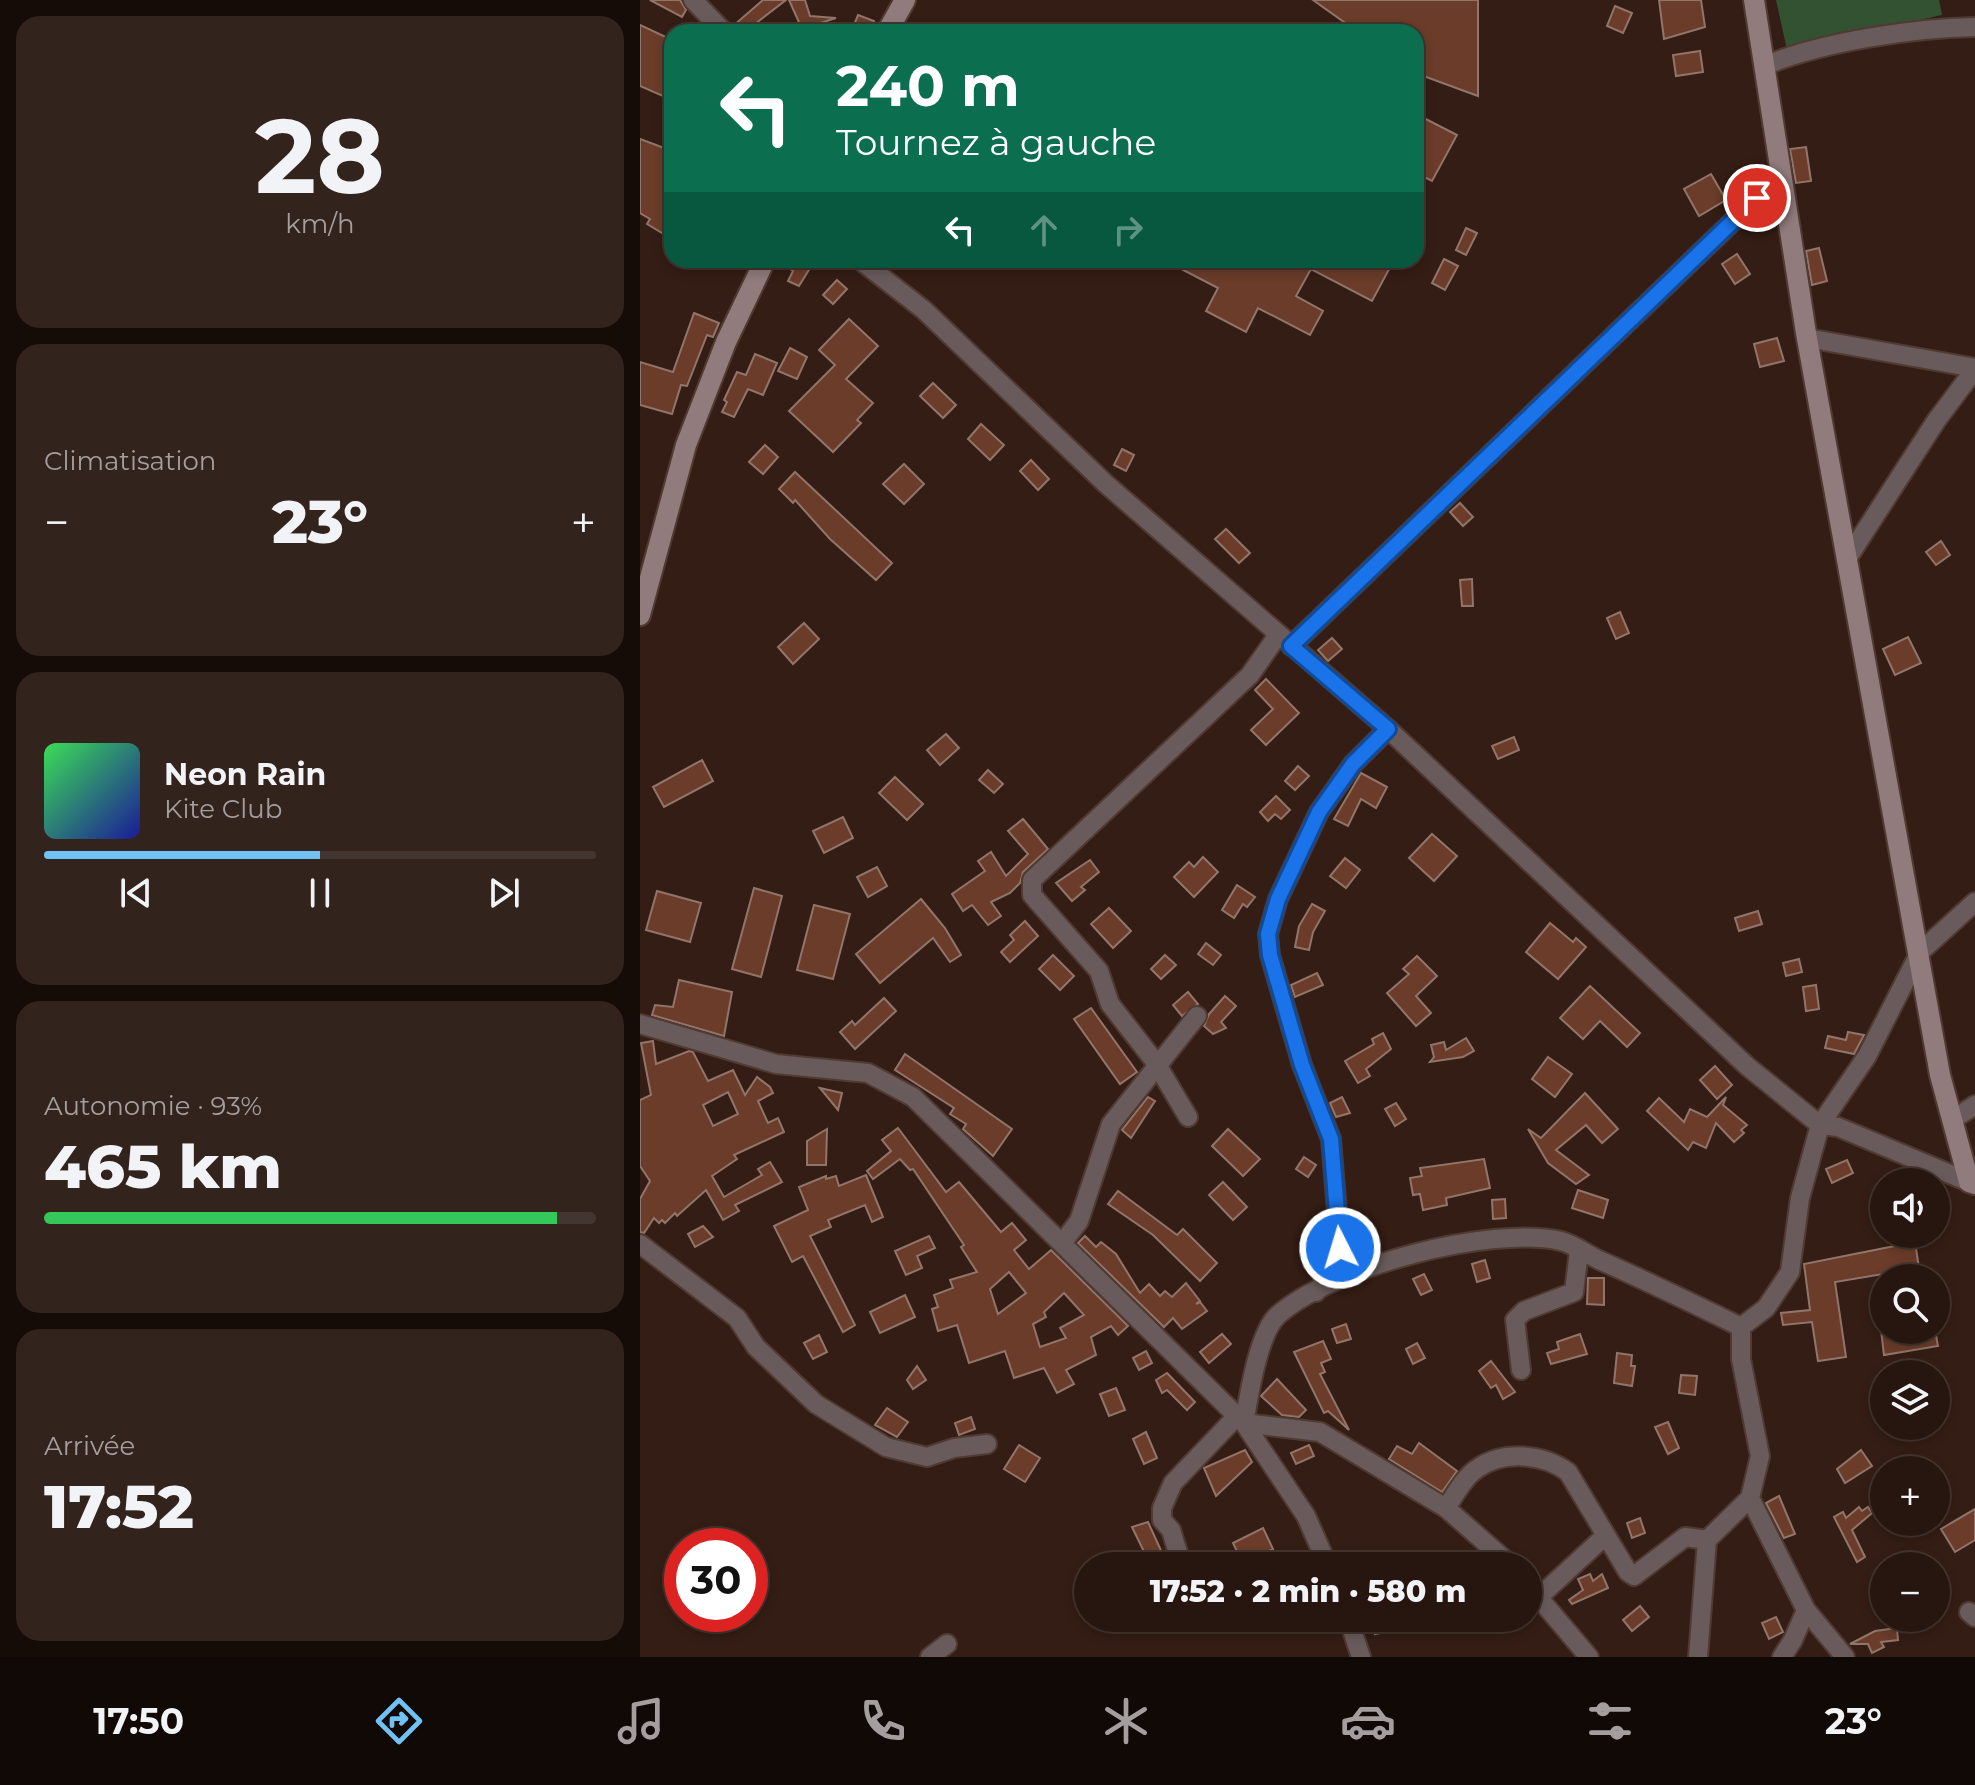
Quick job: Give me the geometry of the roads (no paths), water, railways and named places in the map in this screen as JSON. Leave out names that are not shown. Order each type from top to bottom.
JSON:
[{"type":"street","points":[[693,0],[716,24]]},
{"type":"street","points":[[892,24],[905,0]]},
{"type":"street","points":[[1754,0],[1779,177],[1940,1075],[1972,1183]]},
{"type":"street","points":[[1764,66],[1794,54],[1940,27],[1975,27]]},
{"type":"street","points":[[1188,1117],[1156,1063],[1110,1004],[1099,971],[1032,895],[1032,880],[1779,177]]},
{"type":"street","points":[[640,615],[686,445],[726,342],[761,268]]},
{"type":"street","points":[[870,268],[924,310],[1106,484],[1388,729],[1736,1056],[1820,1125],[1838,1127],[1972,1183]]},
{"type":"street","points":[[1807,338],[1975,368],[1936,421],[1847,559]]},
{"type":"street","points":[[1316,1292],[1333,1271],[1340,1248],[1331,1139],[1302,1065],[1270,955],[1268,934],[1278,899],[1319,812],[1353,764],[1388,729]]},
{"type":"street","points":[[1741,1327],[1766,1308],[1790,1272],[1800,1198],[1820,1125],[1867,1056],[1920,952],[1975,902]]},
{"type":"street","points":[[1063,1242],[1079,1221],[1111,1124],[1156,1063],[1197,1016]]},
{"type":"street","points":[[640,1024],[776,1064],[868,1073],[913,1097],[1240,1419],[1306,1516],[1322,1552]]},
{"type":"street","points":[[1952,1120],[1975,1105]]},
{"type":"street","points":[[1178,1552],[1171,1530],[1162,1520],[1162,1508],[1173,1483],[1240,1419],[1255,1381],[1257,1350],[1277,1316],[1316,1292],[1372,1267],[1430,1249],[1477,1241],[1529,1238],[1563,1241],[1741,1327]]},
{"type":"street","points":[[640,1244],[737,1318],[756,1347],[816,1404],[886,1447],[927,1457],[954,1448],[987,1444]]},
{"type":"street","points":[[1521,1370],[1515,1320],[1524,1311],[1574,1292],[1579,1251]]},
{"type":"street","points":[[1698,1657],[1707,1540],[1750,1498],[1760,1456],[1741,1359],[1741,1327]]},
{"type":"street","points":[[1240,1419],[1320,1432],[1446,1508],[1496,1552]]},
{"type":"street","points":[[1446,1508],[1476,1469],[1497,1459],[1525,1457],[1552,1461],[1568,1472],[1605,1536],[1634,1576],[1685,1537],[1707,1540]]},
{"type":"street","points":[[1750,1498],[1806,1610],[1845,1657]]},
{"type":"street","points":[[1542,1584],[1605,1536]]},
{"type":"street","points":[[1542,1602],[1589,1657]]},
{"type":"street","points":[[1782,1657],[1806,1610]]},
{"type":"street","points":[[1353,1632],[1361,1657]]},
{"type":"street","points":[[930,1657],[947,1644]]}]
